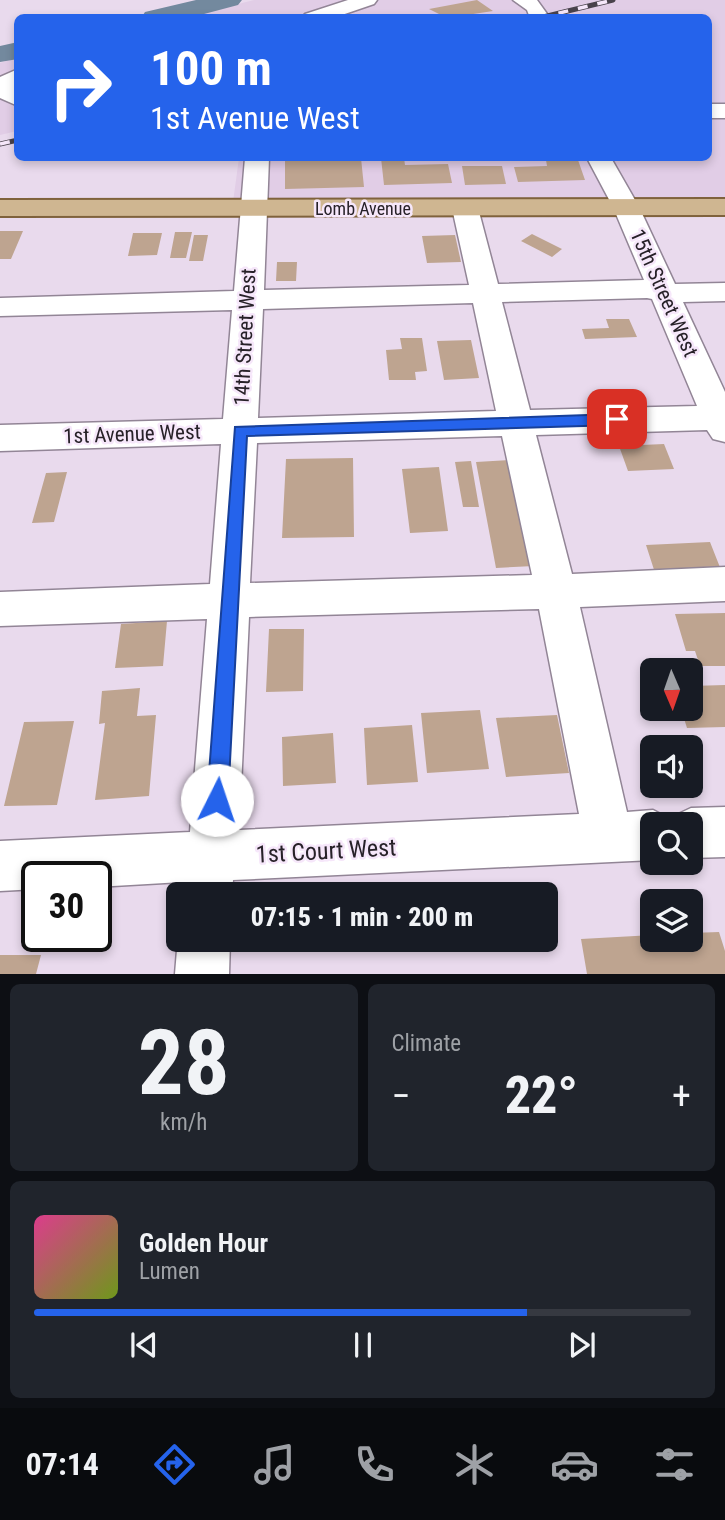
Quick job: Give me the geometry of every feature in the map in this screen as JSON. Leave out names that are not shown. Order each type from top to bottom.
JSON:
[{"type":"main road","name":"Lomb Avenue","points":[[0,208],[725,207]]},
{"type":"street","points":[[324,14],[366,0]]},
{"type":"street","points":[[534,10],[558,1]]},
{"type":"street","points":[[14,78],[7,82],[10,96],[14,98]]},
{"type":"street","name":"14th Street West","points":[[209,876],[230,598],[246,300],[257,161]]},
{"type":"street","name":"15th Street West","points":[[601,161],[626,207],[723,421]]},
{"type":"street","points":[[465,208],[554,593],[630,836]]},
{"type":"street","points":[[0,307],[647,289],[664,293],[725,292]]},
{"type":"street","name":"1st Avenue West","points":[[0,438],[515,422],[723,421]]},
{"type":"street","points":[[0,609],[230,598],[554,593],[725,584]]},
{"type":"street","points":[[703,833],[725,832]]},
{"type":"street","name":"1st Court West","points":[[0,866],[209,876],[630,836]]},
{"type":"street","points":[[202,974],[203,952]]},
{"type":"shaded area","points":[[254,0],[725,0],[725,200],[233,202],[239,161],[712,161],[712,14],[199,14]]},
{"type":"shaded area","points":[[14,59],[14,132],[0,135],[0,63]]},
{"type":"building","points":[[477,0],[493,11],[439,14],[429,9]]},
{"type":"building","points":[[285,161],[361,161],[364,187],[285,189]]},
{"type":"building","points":[[381,161],[404,161],[405,165],[448,164],[452,183],[384,185]]},
{"type":"building","points":[[546,161],[578,161],[585,180],[518,182],[514,167],[547,166]]},
{"type":"building","points":[[462,166],[502,166],[506,184],[465,185]]},
{"type":"building","points":[[0,231],[23,231],[11,259],[0,259]]},
{"type":"building","points":[[175,232],[192,232],[186,258],[170,258]]},
{"type":"building","points":[[133,233],[162,233],[157,255],[128,256]]},
{"type":"building","points":[[532,234],[562,249],[552,257],[521,241]]},
{"type":"building","points":[[194,235],[208,235],[203,261],[189,261]]},
{"type":"building","points":[[455,235],[461,262],[427,263],[422,236]]},
{"type":"building","points":[[277,262],[297,262],[296,281],[276,281]]},
{"type":"building","points":[[606,319],[629,319],[637,337],[585,339],[582,329],[609,328]]},
{"type":"building","points":[[400,338],[422,338],[427,371],[415,372],[416,380],[389,380],[386,350],[402,349]]},
{"type":"building","points":[[471,340],[479,378],[444,380],[437,341]]},
{"type":"building","points":[[664,444],[674,469],[628,471],[619,446]]},
{"type":"building","points":[[353,458],[354,537],[282,538],[286,459]]},
{"type":"building","points":[[510,460],[534,566],[496,568],[476,462]]},
{"type":"building","points":[[471,461],[479,507],[463,507],[455,462]]},
{"type":"building","points":[[439,467],[448,531],[410,533],[402,469]]},
{"type":"building","points":[[67,472],[54,522],[32,523],[46,473]]},
{"type":"building","points":[[710,542],[723,575],[657,579],[646,545]]},
{"type":"building","points":[[725,613],[725,666],[704,666],[704,658],[697,658],[695,651],[686,651],[675,614]]},
{"type":"building","points":[[167,621],[163,666],[115,668],[121,624]]},
{"type":"building","points":[[269,629],[304,629],[303,691],[266,692]]},
{"type":"building","points":[[725,685],[725,727],[687,728],[685,721],[704,721],[704,686]]},
{"type":"building","points":[[140,688],[137,716],[156,715],[149,796],[95,800],[105,723],[99,724],[102,691]]},
{"type":"building","points":[[480,710],[489,769],[427,773],[421,713]]},
{"type":"building","points":[[557,715],[569,773],[506,777],[496,718]]},
{"type":"building","points":[[74,721],[57,805],[4,806],[24,722]]},
{"type":"building","points":[[412,725],[418,782],[367,785],[364,728]]},
{"type":"building","points":[[333,733],[336,783],[283,786],[282,737]]},
{"type":"building","points":[[719,932],[725,951],[725,974],[587,974],[581,939],[640,936],[640,952],[703,952],[703,933]]},
{"type":"building","points":[[0,955],[41,955],[36,974],[0,974]]},
{"type":"waterway","points":[[171,14],[229,0]]},
{"type":"waterway","points":[[0,54],[14,51]]},
{"type":"railway","points":[[555,14],[613,0]]},
{"type":"railway","points":[[0,144],[14,141]]},
{"type":"route","points":[[217,800],[240,431],[617,419]]}]
